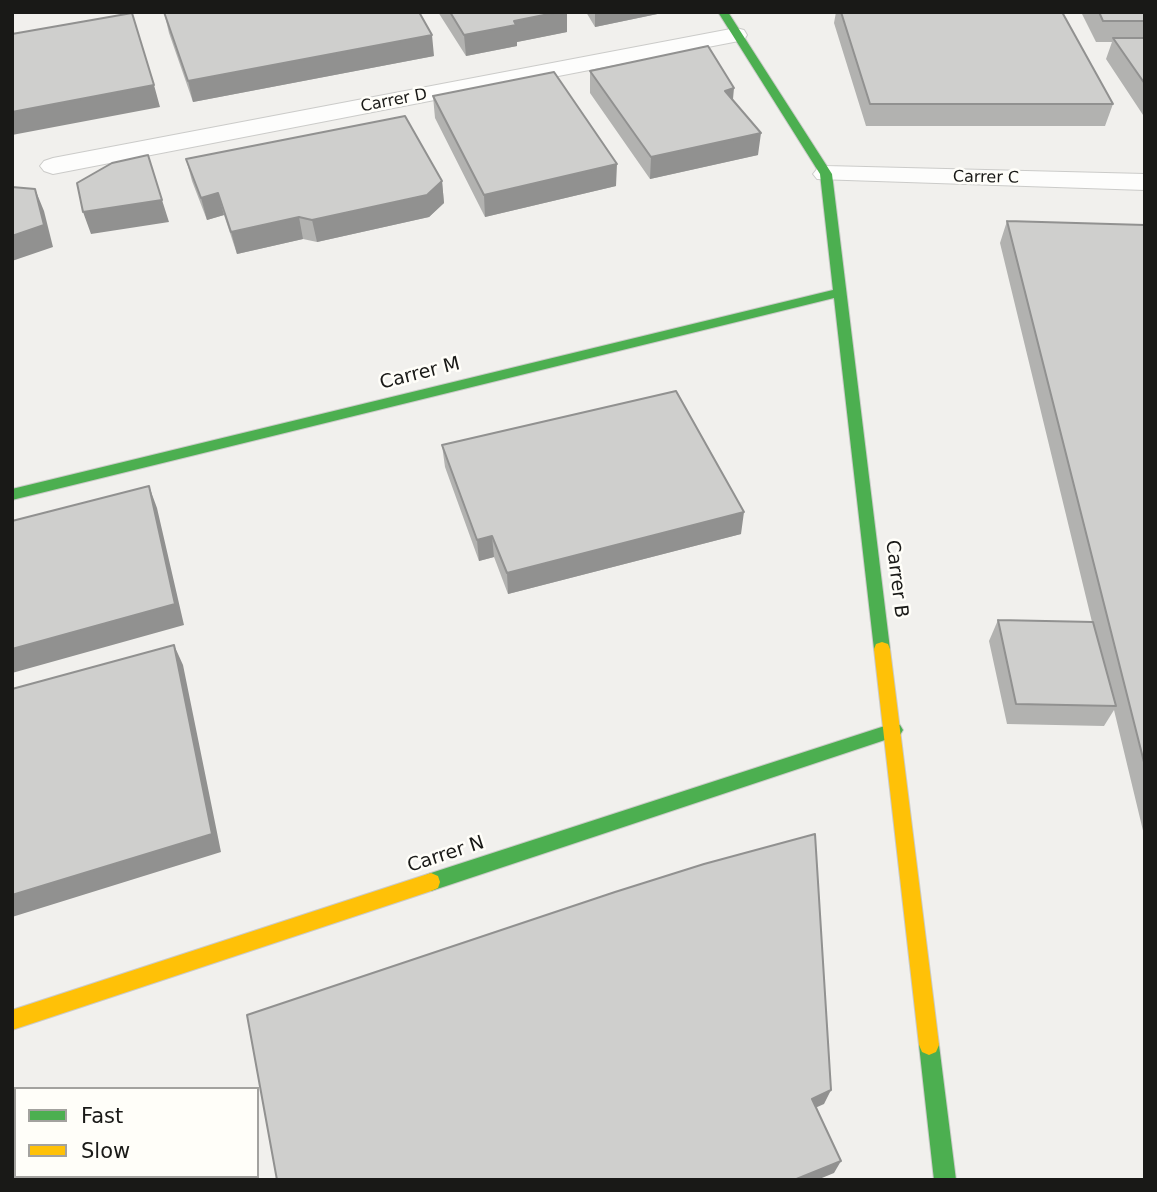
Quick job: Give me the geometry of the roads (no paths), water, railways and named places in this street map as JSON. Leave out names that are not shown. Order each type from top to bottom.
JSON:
[{"type":"street","name":"Carrer B","points":[[723,12],[826,174],[838,293],[894,730],[945,1180]]},
{"type":"street","name":"Carrer D","points":[[53,166],[736,35]]},
{"type":"street","name":"Carrer C","points":[[826,174],[1145,182]]},
{"type":"street","name":"Carrer M","points":[[12,495],[838,293]]},
{"type":"street","name":"Carrer N","points":[[12,1020],[894,730]]}]
